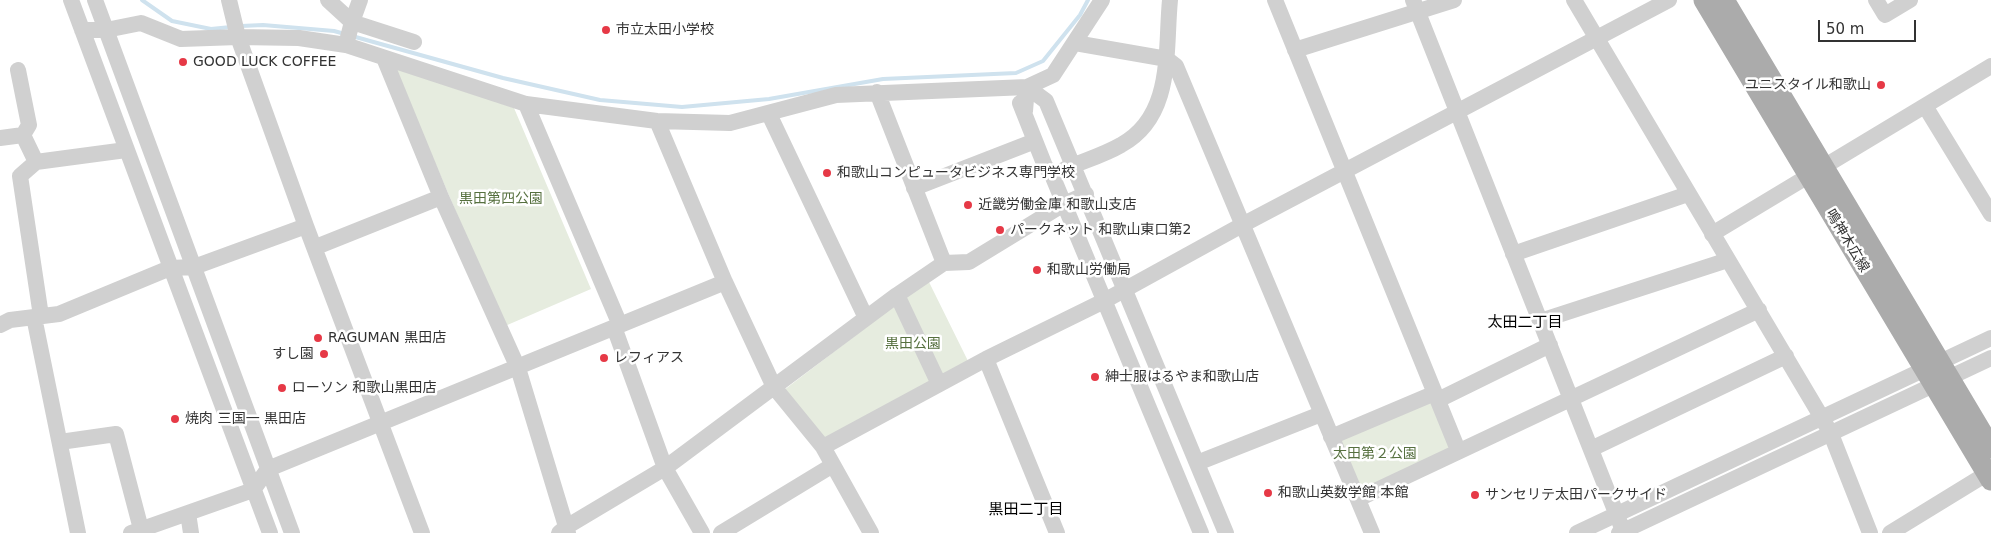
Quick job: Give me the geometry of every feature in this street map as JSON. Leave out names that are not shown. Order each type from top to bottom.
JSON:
[{"type":"main road","name":"鳴神木広線","points":[[1704,0],[1815,171],[1936,374],[1990,475]]},
{"type":"main road","name":"鳴神木広線","points":[[1724,0],[1815,171]]},
{"type":"main road","name":"鳴神木広線","points":[[1936,374],[1991,448]]},
{"type":"street","points":[[71,0],[270,533]]},
{"type":"street","points":[[95,0],[292,533]]},
{"type":"street","points":[[229,0],[238,37],[306,226],[316,247],[422,533]]},
{"type":"street","points":[[328,0],[352,22],[414,42]]},
{"type":"street","points":[[346,45],[360,0]]},
{"type":"street","points":[[1046,101],[1053,75],[1102,0]]},
{"type":"street","points":[[1052,175],[1122,145],[1146,124],[1158,107],[1167,59],[1170,0]]},
{"type":"street","points":[[1275,0],[1458,450]]},
{"type":"street","points":[[1295,50],[1415,6],[1454,0]]},
{"type":"street","points":[[1574,0],[1598,37],[1688,194],[1759,310],[1831,434],[1870,533]]},
{"type":"street","points":[[822,448],[986,359],[1104,301],[1244,224],[1669,0]]},
{"type":"street","points":[[1876,0],[1885,15],[1910,0]]},
{"type":"street","points":[[1415,6],[1572,399],[1622,532],[1831,434],[1936,374],[1991,338]]},
{"type":"street","points":[[82,30],[106,30],[141,23],[181,39],[238,37],[299,38],[346,45],[526,104],[657,121],[730,124],[836,95],[1027,87],[1053,75]]},
{"type":"street","points":[[1075,43],[1167,59],[1176,66],[1244,224],[1321,414],[1372,533]]},
{"type":"street","points":[[384,58],[441,197],[518,368],[564,531],[665,468],[897,295],[944,263],[969,262],[1064,204],[1086,194]]},
{"type":"street","points":[[1712,234],[1991,66]]},
{"type":"street","points":[[18,70],[29,125],[23,135]]},
{"type":"street","points":[[1002,87],[1016,98],[1025,111],[1045,166],[1052,175],[1201,533]]},
{"type":"street","points":[[1027,87],[1046,101],[1226,533]]},
{"type":"street","points":[[1025,111],[1027,87]]},
{"type":"street","points":[[877,92],[944,263]]},
{"type":"street","points":[[526,104],[617,326],[665,468],[702,533]]},
{"type":"street","points":[[1925,106],[1988,204]]},
{"type":"street","points":[[769,114],[866,318]]},
{"type":"street","points":[[657,121],[726,282],[774,387],[833,464],[871,533]]},
{"type":"street","points":[[23,135],[36,162]]},
{"type":"street","points":[[0,138],[23,135]]},
{"type":"street","points":[[914,188],[1035,142]]},
{"type":"street","points":[[78,533],[38,317],[20,176],[36,162],[126,150]]},
{"type":"street","points":[[1513,254],[1688,194]]},
{"type":"street","points":[[316,247],[441,197]]},
{"type":"street","points":[[0,324],[60,314],[170,268],[194,267],[306,226]]},
{"type":"street","points":[[1540,321],[1728,260]]},
{"type":"street","points":[[60,442],[116,434],[136,531],[254,490],[268,469],[726,282]]},
{"type":"street","points":[[897,295],[939,384]]},
{"type":"street","points":[[1358,499],[1458,450],[1572,399],[1759,310]]},
{"type":"street","points":[[1331,437],[1437,397],[1550,345]]},
{"type":"street","points":[[1592,450],[1786,356]]},
{"type":"street","points":[[1576,533],[1822,418],[1936,374],[1991,358]]},
{"type":"street","points":[[986,359],[1057,533]]},
{"type":"street","points":[[1197,463],[1321,414]]},
{"type":"street","points":[[720,533],[833,464]]},
{"type":"street","points":[[1890,533],[1990,475]]},
{"type":"street","points":[[188,512],[190,533]]},
{"type":"green space","name":"黒田第四公園","points":[[394,67],[514,108],[591,289],[505,326]]},
{"type":"green space","name":"黒田公園","points":[[928,280],[968,361],[825,442],[784,390]]},
{"type":"green space","name":"太田第２公園","points":[[1433,398],[1453,448],[1361,492],[1336,439]]},
{"type":"waterway","points":[[142,0],[172,21],[211,29],[231,27]]},
{"type":"waterway","points":[[352,36],[503,78],[600,100],[682,107],[769,99],[883,79],[1016,73],[1043,61],[1080,15],[1088,0]]},
{"type":"waterway","points":[[241,26],[263,25],[334,31],[345,34]]},
{"type":"place","name":"市立太田小学校","points":[[606,30]]},
{"type":"place","name":"GOOD LUCK COFFEE","points":[[183,62]]},
{"type":"place","name":"ユニスタイル和歌山","points":[[1881,85]]},
{"type":"place","name":"和歌山コンピュータビジネス専門学校","points":[[827,173]]},
{"type":"place","name":"近畿労働金庫 和歌山支店","points":[[968,205]]},
{"type":"place","name":"パークネット 和歌山東口第2","points":[[1000,230]]},
{"type":"place","name":"和歌山労働局","points":[[1037,270]]},
{"type":"place","name":"RAGUMAN 黒田店","points":[[318,338]]},
{"type":"place","name":"すし園","points":[[324,354]]},
{"type":"place","name":"レフィアス","points":[[604,358]]},
{"type":"place","name":"紳士服はるやま和歌山店","points":[[1095,377]]},
{"type":"place","name":"ローソン 和歌山黒田店","points":[[282,388]]},
{"type":"place","name":"焼肉 三国一 黒田店","points":[[175,419]]},
{"type":"place","name":"和歌山英数学館 本館","points":[[1268,493]]},
{"type":"place","name":"サンセリテ太田パークサイド","points":[[1475,495]]},
{"type":"district","name":"太田二丁目","points":[[1525,323]]},
{"type":"district","name":"黒田二丁目","points":[[1026,510]]}]
